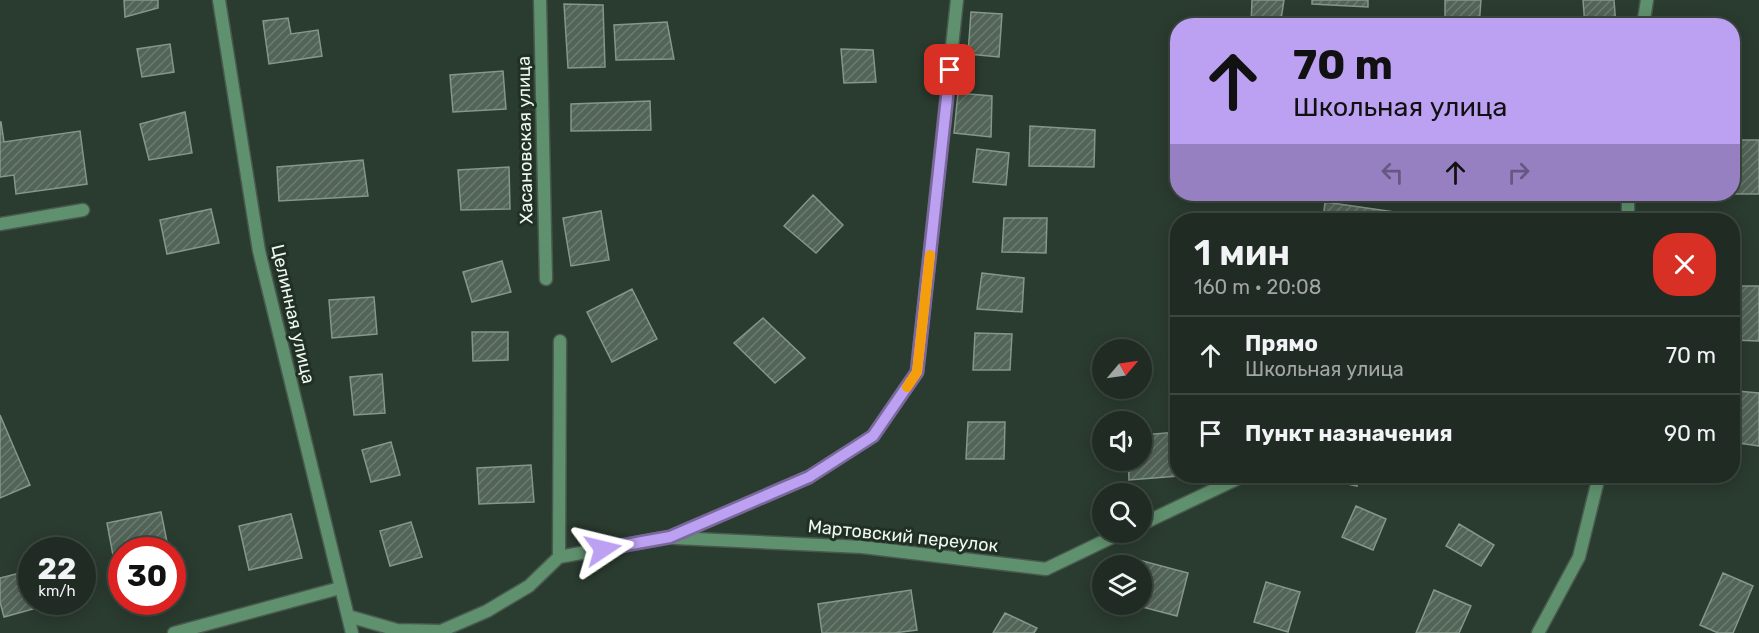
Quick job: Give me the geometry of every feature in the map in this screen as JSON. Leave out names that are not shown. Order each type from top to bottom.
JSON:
[{"type":"street","name":"Целинная улица","points":[[219,0],[259,251],[352,633]]},
{"type":"street","name":"Хасановская улица","points":[[540,0],[546,279]]},
{"type":"street","name":"Мартовский переулок","points":[[559,557],[670,537],[809,477],[873,436],[917,372],[957,0]]},
{"type":"street","points":[[1644,18],[1647,0]]},
{"type":"street","points":[[0,224],[83,210]]},
{"type":"street","points":[[348,616],[397,630],[441,631],[487,611],[529,586],[559,557],[560,341]]},
{"type":"street","points":[[1152,519],[1229,483]]},
{"type":"street","points":[[1538,633],[1580,557],[1597,483]]},
{"type":"street","name":"Мартовский переулок","points":[[670,537],[862,547],[1046,569],[1100,543]]},
{"type":"street","points":[[174,633],[340,588]]},
{"type":"building","points":[[124,0],[158,0],[158,8],[125,17]]},
{"type":"building","points":[[1252,0],[1284,0],[1281,18],[1251,18]]},
{"type":"building","points":[[1312,0],[1368,0],[1368,7],[1312,4]]},
{"type":"building","points":[[1445,0],[1481,0],[1480,18],[1445,18]]},
{"type":"building","points":[[1583,0],[1614,0],[1615,18],[1584,18]]},
{"type":"building","points":[[564,4],[603,5],[605,67],[568,68]]},
{"type":"building","points":[[971,12],[1002,14],[999,57],[968,54]]},
{"type":"building","points":[[288,18],[291,34],[318,30],[322,56],[269,64],[263,21]]},
{"type":"building","points":[[667,22],[674,59],[616,60],[614,25]]},
{"type":"building","points":[[170,44],[174,72],[142,77],[137,49]]},
{"type":"building","points":[[841,49],[873,50],[876,82],[844,83]]},
{"type":"building","points":[[503,71],[506,109],[453,112],[450,75]]},
{"type":"building","points":[[958,93],[992,96],[991,137],[954,133]]},
{"type":"building","points":[[650,101],[651,130],[571,131],[571,104]]},
{"type":"building","points":[[185,112],[192,153],[149,160],[140,124]]},
{"type":"building","points":[[0,122],[4,142],[80,131],[87,184],[16,194],[14,175],[0,177]]},
{"type":"building","points":[[1030,126],[1095,130],[1094,167],[1029,166]]},
{"type":"building","points":[[1740,140],[1759,140],[1759,194],[1740,194]]},
{"type":"building","points":[[977,149],[1009,153],[1006,185],[973,182]]},
{"type":"building","points":[[363,160],[368,196],[279,201],[277,167]]},
{"type":"building","points":[[509,167],[510,209],[461,210],[458,170]]},
{"type":"building","points":[[813,195],[843,225],[816,253],[784,226]]},
{"type":"building","points":[[1325,202],[1394,212],[1394,213],[1324,213]]},
{"type":"building","points":[[211,209],[219,243],[167,254],[160,220]]},
{"type":"building","points":[[601,211],[609,260],[571,266],[563,218]]},
{"type":"building","points":[[1004,218],[1047,218],[1046,253],[1002,252]]},
{"type":"building","points":[[502,261],[511,292],[472,302],[463,272]]},
{"type":"building","points":[[982,273],[1024,278],[1022,312],[977,309]]},
{"type":"building","points":[[1740,286],[1759,286],[1759,341],[1740,340]]},
{"type":"building","points":[[632,289],[657,339],[612,362],[587,312]]},
{"type":"building","points":[[374,297],[377,334],[332,338],[329,300]]},
{"type":"building","points":[[763,318],[805,358],[775,383],[734,343]]},
{"type":"building","points":[[472,332],[508,332],[508,360],[473,361]]},
{"type":"building","points":[[975,333],[1012,334],[1010,370],[973,370]]},
{"type":"building","points":[[382,374],[385,413],[354,415],[350,377]]},
{"type":"building","points":[[1740,391],[1759,393],[1759,446],[1740,443]]},
{"type":"building","points":[[0,415],[30,485],[0,498]]},
{"type":"building","points":[[968,422],[1005,422],[1004,459],[966,459]]},
{"type":"building","points":[[1170,433],[1170,477],[1129,480],[1129,471],[1152,471],[1152,434]]},
{"type":"building","points":[[391,442],[400,475],[371,482],[362,450]]},
{"type":"building","points":[[531,465],[534,502],[479,504],[477,468]]},
{"type":"building","points":[[1356,506],[1386,519],[1373,550],[1342,537]]},
{"type":"building","points":[[161,512],[166,537],[110,537],[107,523]]},
{"type":"building","points":[[291,514],[302,558],[249,570],[239,526]]},
{"type":"building","points":[[411,522],[422,557],[390,566],[380,531]]},
{"type":"building","points":[[1459,524],[1494,545],[1481,566],[1446,546]]},
{"type":"building","points":[[1152,563],[1188,573],[1177,616],[1152,609]]},
{"type":"building","points":[[1723,573],[1753,586],[1733,633],[1718,633],[1700,625]]},
{"type":"building","points":[[18,574],[18,613],[4,617],[0,602],[0,578]]},
{"type":"building","points":[[1266,582],[1300,592],[1288,632],[1254,622]]},
{"type":"building","points":[[911,590],[917,630],[894,633],[822,633],[818,604]]},
{"type":"building","points":[[1434,590],[1471,606],[1459,633],[1416,633]]},
{"type":"building","points":[[1005,613],[1037,628],[1034,633],[993,633]]},
{"type":"slow traffic","points":[[907,387],[917,372],[930,255]]},
{"type":"route","points":[[603,549],[670,537],[809,477],[873,436],[917,372],[950,70]]}]
